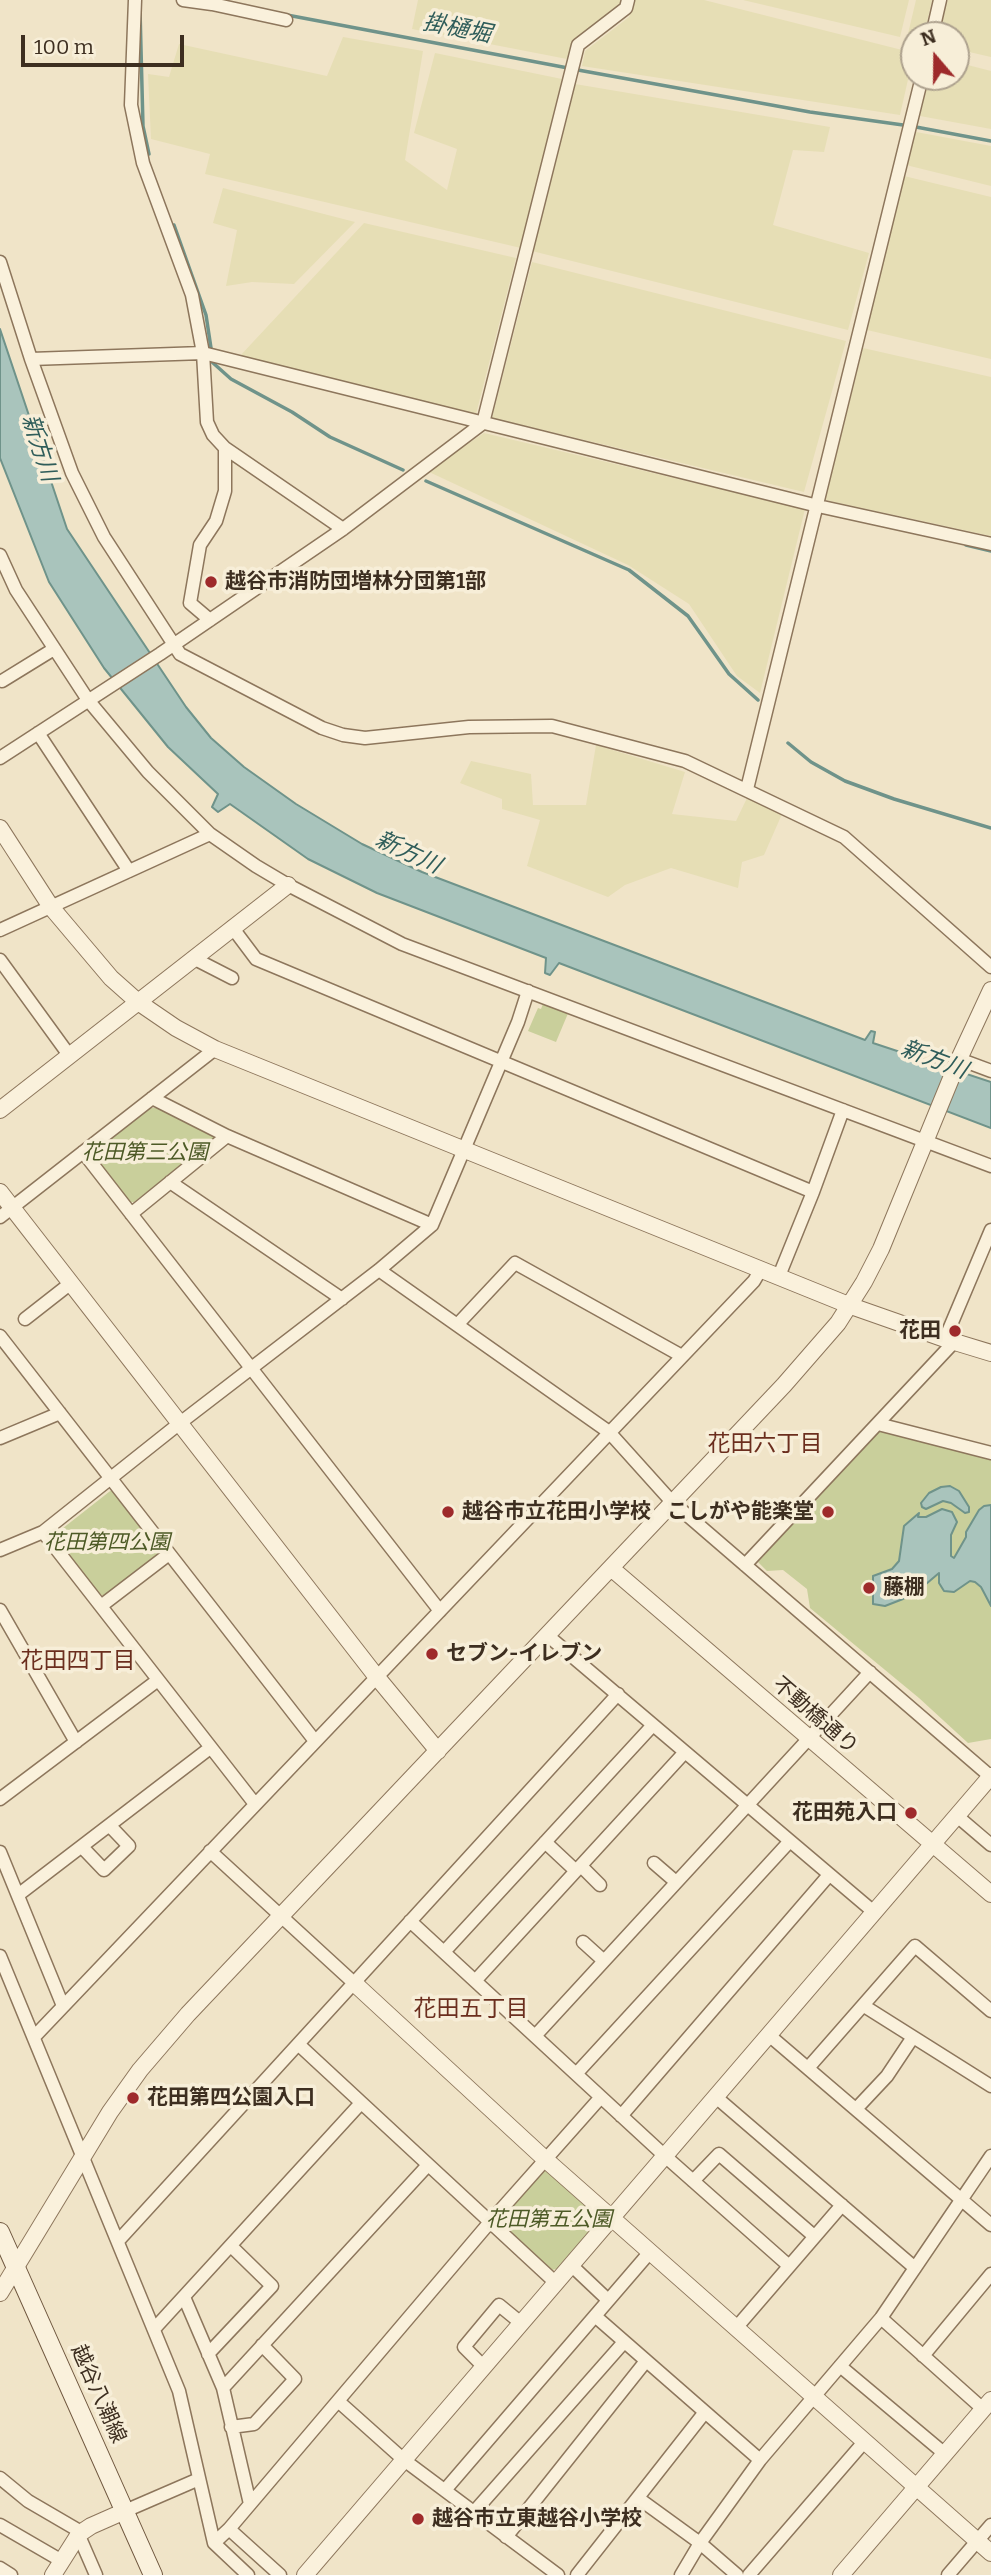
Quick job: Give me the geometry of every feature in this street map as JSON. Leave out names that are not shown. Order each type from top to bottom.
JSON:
[{"type":"main road","name":"越谷八潮線","points":[[0,2232],[153,2575]]},
{"type":"street","points":[[183,0],[286,20]]},
{"type":"street","points":[[0,758],[160,654],[343,529],[483,423],[578,46],[626,8],[628,0]]},
{"type":"street","points":[[935,21],[940,0]]},
{"type":"street","points":[[134,1],[131,104],[146,170],[192,295],[203,353],[207,422],[213,435],[225,448],[343,529]]},
{"type":"street","points":[[747,789],[919,91]]},
{"type":"street","points":[[0,262],[72,473],[104,537],[180,654],[322,728],[343,735],[365,738],[469,727],[552,726],[685,761],[844,837],[991,967]]},
{"type":"street","points":[[31,359],[203,353],[818,506],[991,544]]},
{"type":"street","points":[[210,620],[190,603],[200,545],[216,521],[225,491],[225,448]]},
{"type":"street","points":[[0,555],[16,590],[88,701],[148,772],[210,834],[288,885],[402,944],[991,1166]]},
{"type":"street","points":[[2,681],[54,649]]},
{"type":"street","points":[[38,733],[129,871]]},
{"type":"street","points":[[0,828],[51,907],[102,968],[138,1002],[176,1028],[215,1049],[850,1306],[991,1353]]},
{"type":"street","points":[[0,930],[210,834]]},
{"type":"street","points":[[0,1110],[288,885]]},
{"type":"street","points":[[232,927],[256,960],[813,1192]]},
{"type":"street","points":[[193,958],[232,978]]},
{"type":"street","points":[[0,960],[69,1055]]},
{"type":"street","points":[[0,2293],[82,2154],[124,2091],[158,2049],[816,1349],[850,1306],[881,1249],[959,1059],[991,990]]},
{"type":"street","points":[[0,1550],[43,1532],[379,1270],[432,1224],[518,1022],[528,991]]},
{"type":"street","points":[[6,1212],[215,1049]]},
{"type":"street","points":[[959,1059],[991,1071]]},
{"type":"street","points":[[152,1098],[227,1136],[432,1224]]},
{"type":"street","points":[[779,1276],[843,1110]]},
{"type":"street","points":[[131,1214],[227,1136]]},
{"type":"street","points":[[83,1152],[440,1611]]},
{"type":"street","points":[[170,1182],[342,1299]]},
{"type":"street","points":[[0,1192],[6,1212],[71,1283],[376,1676],[438,1751]]},
{"type":"street","points":[[746,1565],[878,1424],[950,1341],[985,1261],[991,1230]]},
{"type":"street","points":[[457,1325],[516,1264],[682,1356]]},
{"type":"street","points":[[33,2037],[754,1281],[761,1269]]},
{"type":"street","points":[[305,2575],[991,1776],[672,1502],[608,1432],[379,1270]]},
{"type":"street","points":[[25,1319],[71,1283]]},
{"type":"street","points":[[0,1336],[6,1354],[60,1413],[315,1741]]},
{"type":"street","points":[[0,1438],[60,1413]]},
{"type":"street","points":[[878,1424],[991,1452]]},
{"type":"street","points":[[43,1532],[255,1804]]},
{"type":"street","points":[[101,1606],[169,1554]]},
{"type":"street","name":"不動橋通り","points":[[611,1568],[991,1895]]},
{"type":"street","points":[[0,1610],[76,1742]]},
{"type":"street","points":[[547,1634],[875,1913]]},
{"type":"street","points":[[535,2036],[870,1672]]},
{"type":"street","points":[[0,1799],[158,1679]]},
{"type":"street","points":[[118,2241],[618,1694]]},
{"type":"street","points":[[444,1952],[653,1725]]},
{"type":"street","points":[[18,1895],[210,1748]]},
{"type":"street","points":[[475,1981],[685,1752]]},
{"type":"street","points":[[957,1816],[991,1845]]},
{"type":"street","points":[[82,1847],[104,1870],[129,1846],[110,1826]]},
{"type":"street","points":[[576,2074],[790,1841]]},
{"type":"street","points":[[545,1842],[600,1885]]},
{"type":"street","points":[[210,1851],[546,2160],[991,2553]]},
{"type":"street","points":[[0,1852],[63,2006]]},
{"type":"street","points":[[654,1863],[676,1882]]},
{"type":"street","points":[[621,2116],[829,1875]]},
{"type":"street","points":[[410,1921],[666,2157],[788,2265]]},
{"type":"street","points":[[583,1942],[604,1961]]},
{"type":"street","points":[[808,2068],[915,1946],[991,2011]]},
{"type":"street","points":[[0,1956],[179,2391],[214,2543],[248,2575]]},
{"type":"street","points":[[864,2007],[991,2086]]},
{"type":"street","points":[[770,2036],[991,2225]]},
{"type":"street","points":[[856,2109],[887,2076],[913,2037]]},
{"type":"street","points":[[298,2044],[556,2283]]},
{"type":"street","points":[[214,2543],[229,2529],[490,2222],[601,2097]]},
{"type":"street","points":[[717,2098],[915,2268]]},
{"type":"street","points":[[155,2328],[362,2103]]},
{"type":"street","points":[[693,2181],[719,2154],[814,2236]]},
{"type":"street","points":[[681,2575],[700,2543],[760,2460],[881,2318],[991,2156]]},
{"type":"street","points":[[223,2388],[428,2165]]},
{"type":"street","points":[[736,2328],[842,2206]]},
{"type":"street","points":[[208,2354],[272,2286],[231,2246]]},
{"type":"street","points":[[445,2490],[650,2252]]},
{"type":"street","points":[[571,2265],[608,2300]]},
{"type":"street","points":[[923,2356],[991,2274]]},
{"type":"street","points":[[184,2297],[223,2388],[250,2504]]},
{"type":"street","points":[[484,2367],[464,2347],[499,2305],[522,2323]]},
{"type":"street","points":[[595,2316],[760,2460]]},
{"type":"street","points":[[841,2575],[987,2404],[923,2356],[881,2318]]},
{"type":"street","points":[[474,2512],[624,2342]]},
{"type":"street","points":[[231,2427],[254,2424],[295,2379],[262,2345]]},
{"type":"street","points":[[506,2537],[646,2361]]},
{"type":"street","points":[[840,2366],[945,2454]]},
{"type":"street","points":[[338,2401],[404,2460],[558,2575]]},
{"type":"street","points":[[577,2575],[705,2412]]},
{"type":"street","points":[[749,2575],[864,2442]]},
{"type":"street","points":[[0,2525],[57,2568],[79,2534],[91,2526],[199,2479]]},
{"type":"street","points":[[1,2482],[76,2529],[96,2575]]},
{"type":"street","points":[[638,2498],[700,2543],[737,2575]]},
{"type":"street","points":[[948,2575],[991,2525]]},
{"type":"street","points":[[229,2529],[280,2575]]},
{"type":"street","points":[[0,2568],[11,2575]]},
{"type":"shaded area","points":[[418,0],[623,0],[622,6],[574,39],[567,59],[412,29]]},
{"type":"shaded area","points":[[635,0],[704,0],[900,49],[900,91],[905,91],[900,115],[582,66],[585,51],[629,17]]},
{"type":"shaded area","points":[[743,0],[909,0],[904,21],[900,21],[900,37]]},
{"type":"shaded area","points":[[916,0],[932,0],[927,21],[911,21]]},
{"type":"shaded area","points":[[948,0],[991,0],[991,57],[970,52],[970,21],[943,21]]},
{"type":"shaded area","points":[[343,37],[423,51],[405,160],[447,190],[457,149],[414,133],[435,53],[562,79],[521,248],[205,174],[210,154],[151,139],[148,74],[169,77],[179,44],[327,76]]},
{"type":"shaded area","points":[[970,66],[991,71],[991,129],[920,116],[926,91],[970,91]]},
{"type":"shaded area","points":[[575,84],[830,127],[824,152],[793,150],[773,225],[869,253],[848,330],[532,251]]},
{"type":"shaded area","points":[[916,132],[991,146],[991,186],[906,165]]},
{"type":"shaded area","points":[[904,176],[991,197],[991,359],[867,330]]},
{"type":"shaded area","points":[[223,188],[355,222],[294,284],[252,282],[226,286],[237,230],[213,223]]},
{"type":"shaded area","points":[[364,223],[516,258],[476,414],[239,357]]},
{"type":"shaded area","points":[[532,262],[846,341],[804,492],[492,418]]},
{"type":"shaded area","points":[[863,348],[991,377],[991,536],[825,500]]},
{"type":"shaded area","points":[[484,433],[805,509],[760,693],[737,676],[689,604],[628,565],[427,471]]},
{"type":"shaded area","points":[[596,745],[685,772],[672,814],[736,821],[747,798],[782,814],[764,855],[742,862],[738,888],[671,868],[625,885],[608,897],[527,866],[540,820],[502,809],[502,799],[460,783],[471,761],[531,774],[533,805],[586,805]]},
{"type":"green space","points":[[544,1001],[569,1011],[556,1042],[528,1031]]},
{"type":"green space","name":"花田第三公園","points":[[150,1108],[157,1108],[214,1134],[215,1139],[134,1202],[128,1202],[95,1159],[95,1151]]},
{"type":"green space","points":[[879,1431],[991,1460],[991,1739],[968,1743],[919,1698],[810,1608],[807,1589],[783,1570],[767,1571],[758,1562]]},
{"type":"green space","name":"花田第四公園","points":[[114,1488],[159,1549],[158,1555],[105,1596],[99,1594],[53,1536]]},
{"type":"green space","name":"花田第五公園","points":[[549,2170],[597,2215],[598,2221],[557,2269],[551,2270],[501,2225],[501,2219],[542,2172]]},
{"type":"water","name":"新方川","points":[[0,329],[67,529],[186,707],[211,738],[244,767],[296,804],[362,844],[422,872],[865,1040],[871,1031],[875,1032],[873,1043],[991,1082],[991,1128],[559,963],[550,975],[545,973],[546,958],[377,893],[308,859],[230,804],[218,812],[212,807],[218,794],[168,747],[104,668],[49,582],[0,458]]},
{"type":"water","points":[[950,1486],[959,1491],[969,1507],[969,1512],[965,1513],[943,1501],[926,1509],[922,1507],[921,1503],[929,1493]]},
{"type":"water","points":[[991,1505],[991,1606],[981,1587],[975,1582],[970,1581],[954,1592],[944,1591],[939,1583],[939,1573],[903,1599],[885,1606],[873,1604],[873,1576],[892,1569],[899,1561],[904,1526],[919,1513],[918,1517],[926,1517],[942,1509],[952,1512],[957,1522],[951,1535],[951,1556],[954,1558],[979,1510]]},
{"type":"waterway","points":[[140,10],[143,126],[149,154]]},
{"type":"waterway","name":"掛樋堀","points":[[287,15],[568,68]]},
{"type":"waterway","name":"掛樋堀","points":[[578,70],[810,112],[903,125]]},
{"type":"waterway","name":"掛樋堀","points":[[916,127],[991,141]]},
{"type":"waterway","points":[[174,225],[206,315],[211,348]]},
{"type":"waterway","points":[[212,362],[231,379],[292,412],[330,437],[403,470]]},
{"type":"waterway","points":[[426,481],[629,570],[688,616],[729,674],[758,700]]},
{"type":"waterway","points":[[966,545],[991,551]]},
{"type":"waterway","points":[[788,743],[811,762],[845,781],[894,799],[991,828]]},
{"type":"place","name":"越谷市消防団増林分団第1部","points":[[211,582]]},
{"type":"place","name":"花田","points":[[955,1331]]},
{"type":"place","name":"越谷市立花田小学校","points":[[448,1512]]},
{"type":"place","name":"こしがや能楽堂","points":[[828,1512]]},
{"type":"place","name":"藤棚","points":[[869,1588]]},
{"type":"place","name":"セブン-イレブン","points":[[432,1654]]},
{"type":"place","name":"花田苑入口","points":[[911,1813]]},
{"type":"place","name":"花田第四公園入口","points":[[133,2098]]},
{"type":"place","name":"越谷市立東越谷小学校","points":[[418,2519]]},
{"type":"district","name":"花田六丁目","points":[[765,1445]]},
{"type":"district","name":"花田四丁目","points":[[78,1662]]},
{"type":"district","name":"花田五丁目","points":[[471,2010]]}]
